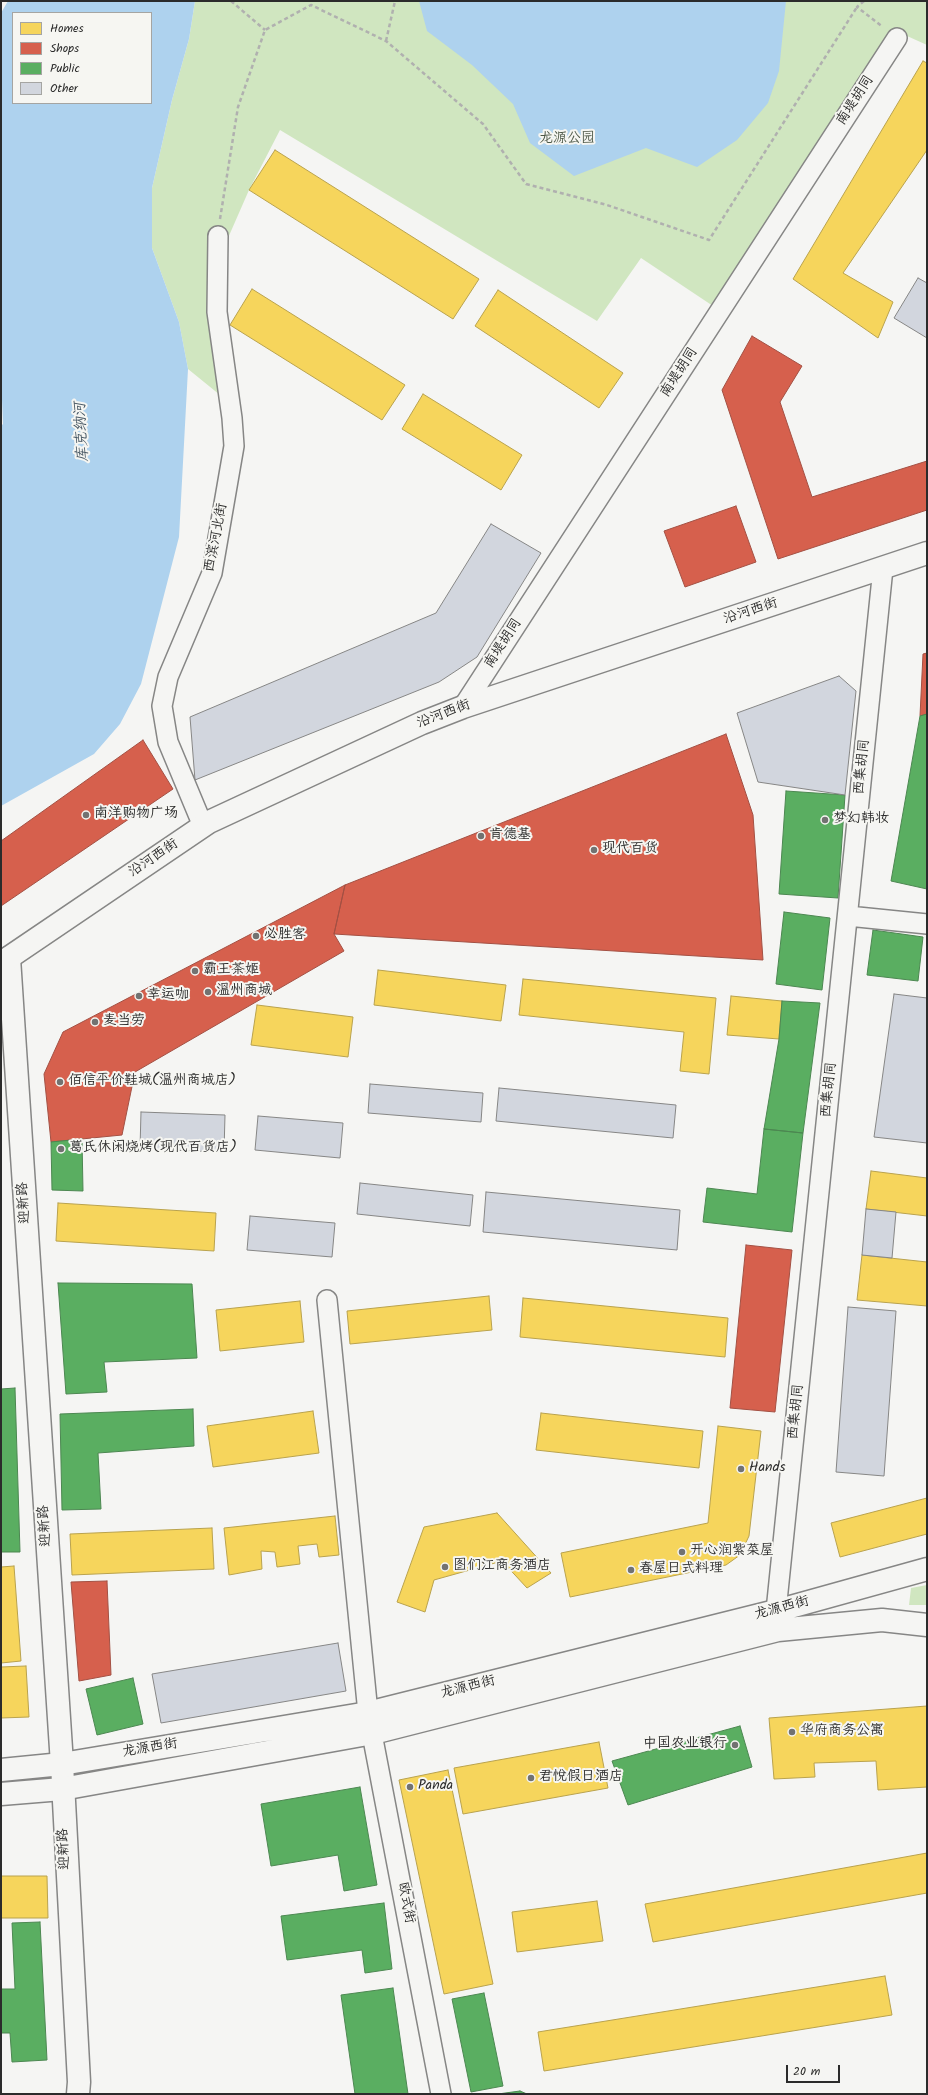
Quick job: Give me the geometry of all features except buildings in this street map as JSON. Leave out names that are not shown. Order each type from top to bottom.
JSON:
[{"type":"main road","name":"沿河西街","points":[[5,961],[203,826],[422,723],[463,707],[927,553]]},
{"type":"main road","name":"迎新路","points":[[5,961],[62,1764],[62,1790],[79,2082],[78,2094]]},
{"type":"main road","name":"龙源西街","points":[[1,1770],[62,1764],[370,1723],[927,1569]]},
{"type":"main road","name":"龙源西街","points":[[1,1794],[62,1790],[370,1723],[778,1630],[882,1620],[927,1625]]},
{"type":"street","name":"南堤胡同","points":[[463,707],[897,38]]},
{"type":"street","name":"西滨河北街","points":[[203,826],[168,742],[162,706],[168,677],[212,573],[234,446],[232,418],[217,312],[218,236]]},
{"type":"street","name":"西集胡同","points":[[776,1611],[883,568]]},
{"type":"street","points":[[848,916],[927,924]]},
{"type":"street","name":"欧式街","points":[[327,1300],[370,1723],[440,2094]]},
{"type":"path","points":[[231,1],[265,30]]},
{"type":"path","points":[[386,41],[395,1]]},
{"type":"path","points":[[218,236],[238,107],[265,30],[311,5],[386,41],[483,124],[526,184],[607,205],[709,240],[857,6],[864,1]]},
{"type":"path","points":[[857,6],[897,38]]},
{"type":"green space","name":"龙源公园","points":[[195,1],[927,1],[927,45],[896,31],[713,306],[641,258],[597,321],[280,130],[249,190],[207,286],[207,316],[220,395],[188,369],[179,322],[152,248],[152,188],[172,100],[189,39]]},
{"type":"green space","points":[[927,1585],[927,1605],[909,1605],[911,1588]]},
{"type":"water","name":"库克纳河","points":[[8,1],[195,1],[189,39],[172,100],[152,188],[152,248],[179,322],[188,369],[179,537],[141,684],[120,724],[94,754],[1,806],[1,426],[3,424],[1,376],[1,13]]},
{"type":"water","points":[[419,1],[786,1],[779,71],[768,103],[737,140],[697,167],[646,148],[574,176],[530,143],[513,104],[472,65],[427,31]]},
{"type":"place","name":"南洋购物广场","points":[[86,815]]},
{"type":"place","name":"梦幻韩妆","points":[[825,820]]},
{"type":"place","name":"肯德基","points":[[481,836]]},
{"type":"place","name":"现代百货","points":[[594,850]]},
{"type":"place","name":"必胜客","points":[[256,936]]},
{"type":"place","name":"霸王茶姬","points":[[195,971]]},
{"type":"place","name":"温州商城","points":[[208,992]]},
{"type":"place","name":"幸运咖","points":[[139,996]]},
{"type":"place","name":"麦当劳","points":[[95,1022]]},
{"type":"place","name":"佰信平价鞋城(温州商城店)","points":[[60,1082]]},
{"type":"place","name":"葛氏休闲烧烤(现代百货店)","points":[[61,1149]]},
{"type":"place","name":"Hands","points":[[741,1469]]},
{"type":"place","name":"开心润紫菜屋","points":[[682,1552]]},
{"type":"place","name":"图们江商务酒店","points":[[445,1567]]},
{"type":"place","name":"春屋日式料理","points":[[631,1570]]},
{"type":"place","name":"华府商务公寓","points":[[792,1732]]},
{"type":"place","name":"中国农业银行","points":[[735,1745]]},
{"type":"place","name":"君悦假日酒店","points":[[531,1778]]},
{"type":"place","name":"Panda","points":[[410,1787]]}]
